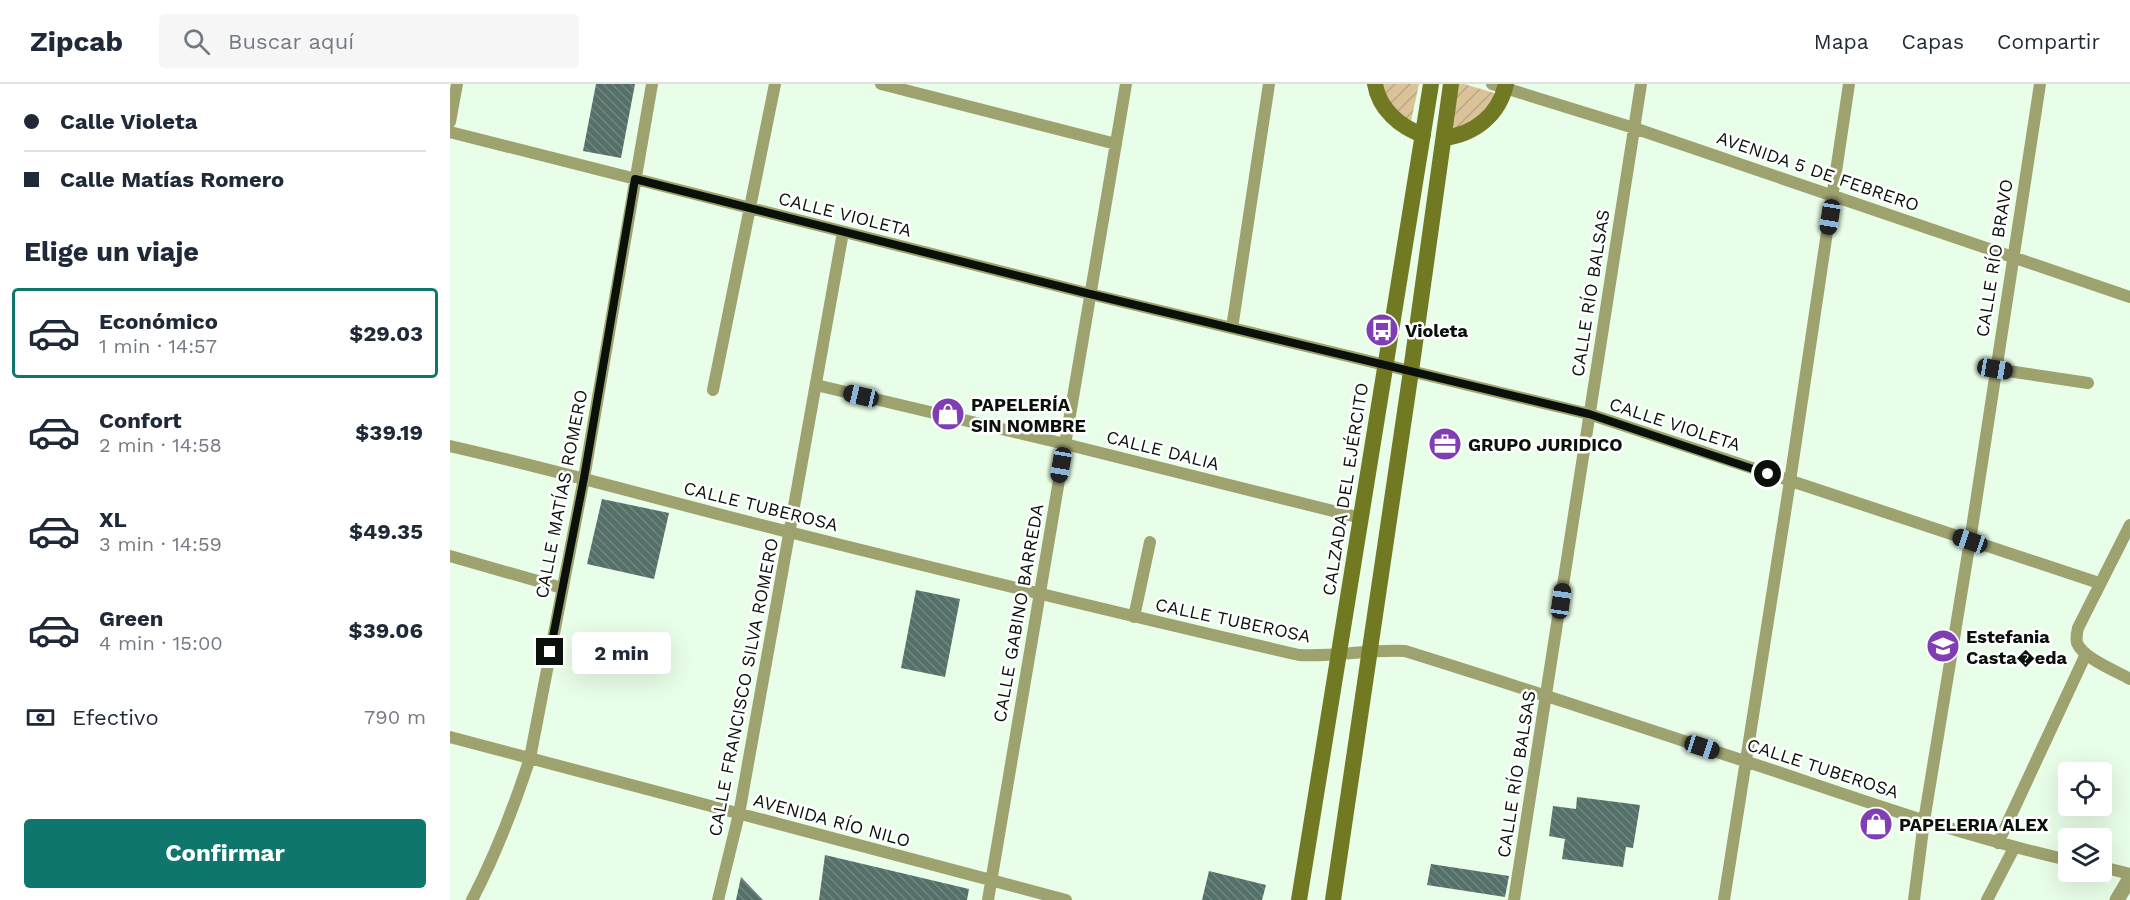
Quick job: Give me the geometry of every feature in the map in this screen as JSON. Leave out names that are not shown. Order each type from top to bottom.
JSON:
[{"type":"main road","points":[[1375,84],[1383,105],[1393,118],[1411,131],[1423,135]]},
{"type":"main road","name":"CALZADA DEL EJÉRCITO","points":[[1299,900],[1431,84]]},
{"type":"main road","points":[[1333,900],[1451,84]]},
{"type":"main road","points":[[1444,138],[1464,133],[1480,125],[1491,115],[1500,102],[1501,85]]},
{"type":"street","points":[[450,122],[457,84]]},
{"type":"street","name":"CALLE MATÍAS ROMERO","points":[[472,900],[501,839],[530,758],[584,478],[652,84]]},
{"type":"street","points":[[713,390],[775,84]]},
{"type":"street","points":[[881,84],[1116,144]]},
{"type":"street","name":"CALLE GABINO BARREDA","points":[[988,900],[1126,84]]},
{"type":"street","points":[[1232,328],[1269,84]]},
{"type":"street","name":"CALLE RÍO BALSAS","points":[[1514,900],[1641,84]]},
{"type":"street","points":[[1724,900],[1747,762],[1849,84]]},
{"type":"street","name":"CALLE RÍO BRAVO","points":[[1914,900],[1924,820],[1970,541],[2040,84]]},
{"type":"street","name":"AVENIDA 5 DE FEBRERO","points":[[1501,85],[2130,297]]},
{"type":"street","name":"CALLE VIOLETA","points":[[450,132],[1090,294],[1589,414],[2099,583]]},
{"type":"street","name":"CALLE FRANCISCO SILVA ROMERO","points":[[718,900],[739,814],[843,232]]},
{"type":"street","points":[[1995,369],[2088,383]]},
{"type":"street","name":"CALLE DALIA","points":[[816,385],[1065,444],[1361,519]]},
{"type":"street","name":"CALLE TUBEROSA","points":[[450,446],[584,478],[790,533],[1299,655],[1405,651],[1547,695],[1924,820],[2014,848],[2058,858]]},
{"type":"street","points":[[2130,525],[2127,541],[2099,583],[2078,628],[2077,642],[2085,654],[2130,679]]},
{"type":"street","points":[[1134,617],[1150,542]]},
{"type":"street","points":[[450,556],[562,588]]},
{"type":"street","points":[[1998,843],[2085,654]]},
{"type":"street","name":"AVENIDA RÍO NILO","points":[[450,737],[1066,900]]},
{"type":"street","points":[[1987,900],[2014,848]]},
{"type":"street","points":[[2112,870],[2130,874]]},
{"type":"street","points":[[2117,900],[2130,878]]},
{"type":"shaded area","points":[[1377,84],[1419,84],[1410,126],[1406,125]]},
{"type":"shaded area","points":[[1456,84],[1464,84],[1501,95],[1490,114],[1447,134]]},
{"type":"building","points":[[596,84],[635,84],[621,158],[583,151]]},
{"type":"building","points":[[602,499],[669,513],[654,579],[587,564]]},
{"type":"building","points":[[916,590],[960,599],[945,677],[901,668]]},
{"type":"building","points":[[1577,797],[1640,805],[1633,848],[1626,847],[1623,867],[1562,859],[1565,839],[1549,836],[1553,806],[1576,809]]},
{"type":"building","points":[[825,855],[969,889],[967,900],[819,900]]},
{"type":"building","points":[[1431,864],[1509,876],[1505,897],[1427,885]]},
{"type":"building","points":[[1209,871],[1266,885],[1262,900],[1202,900]]},
{"type":"building","points":[[741,877],[763,900],[736,900]]},
{"type":"place","name":"Violeta","points":[[1382,330]]},
{"type":"place","name":"PAPELERÍA SIN NOMBRE","points":[[948,414]]},
{"type":"place","name":"GRUPO JURIDICO","points":[[1445,444]]},
{"type":"place","name":"Estefania Casta�eda","points":[[1943,646]]},
{"type":"place","name":"PAPELERIA ALEX","points":[[1876,824]]},
{"type":"route","points":[[550,652],[584,478],[635,179],[1090,294],[1589,414],[1768,474]]}]
